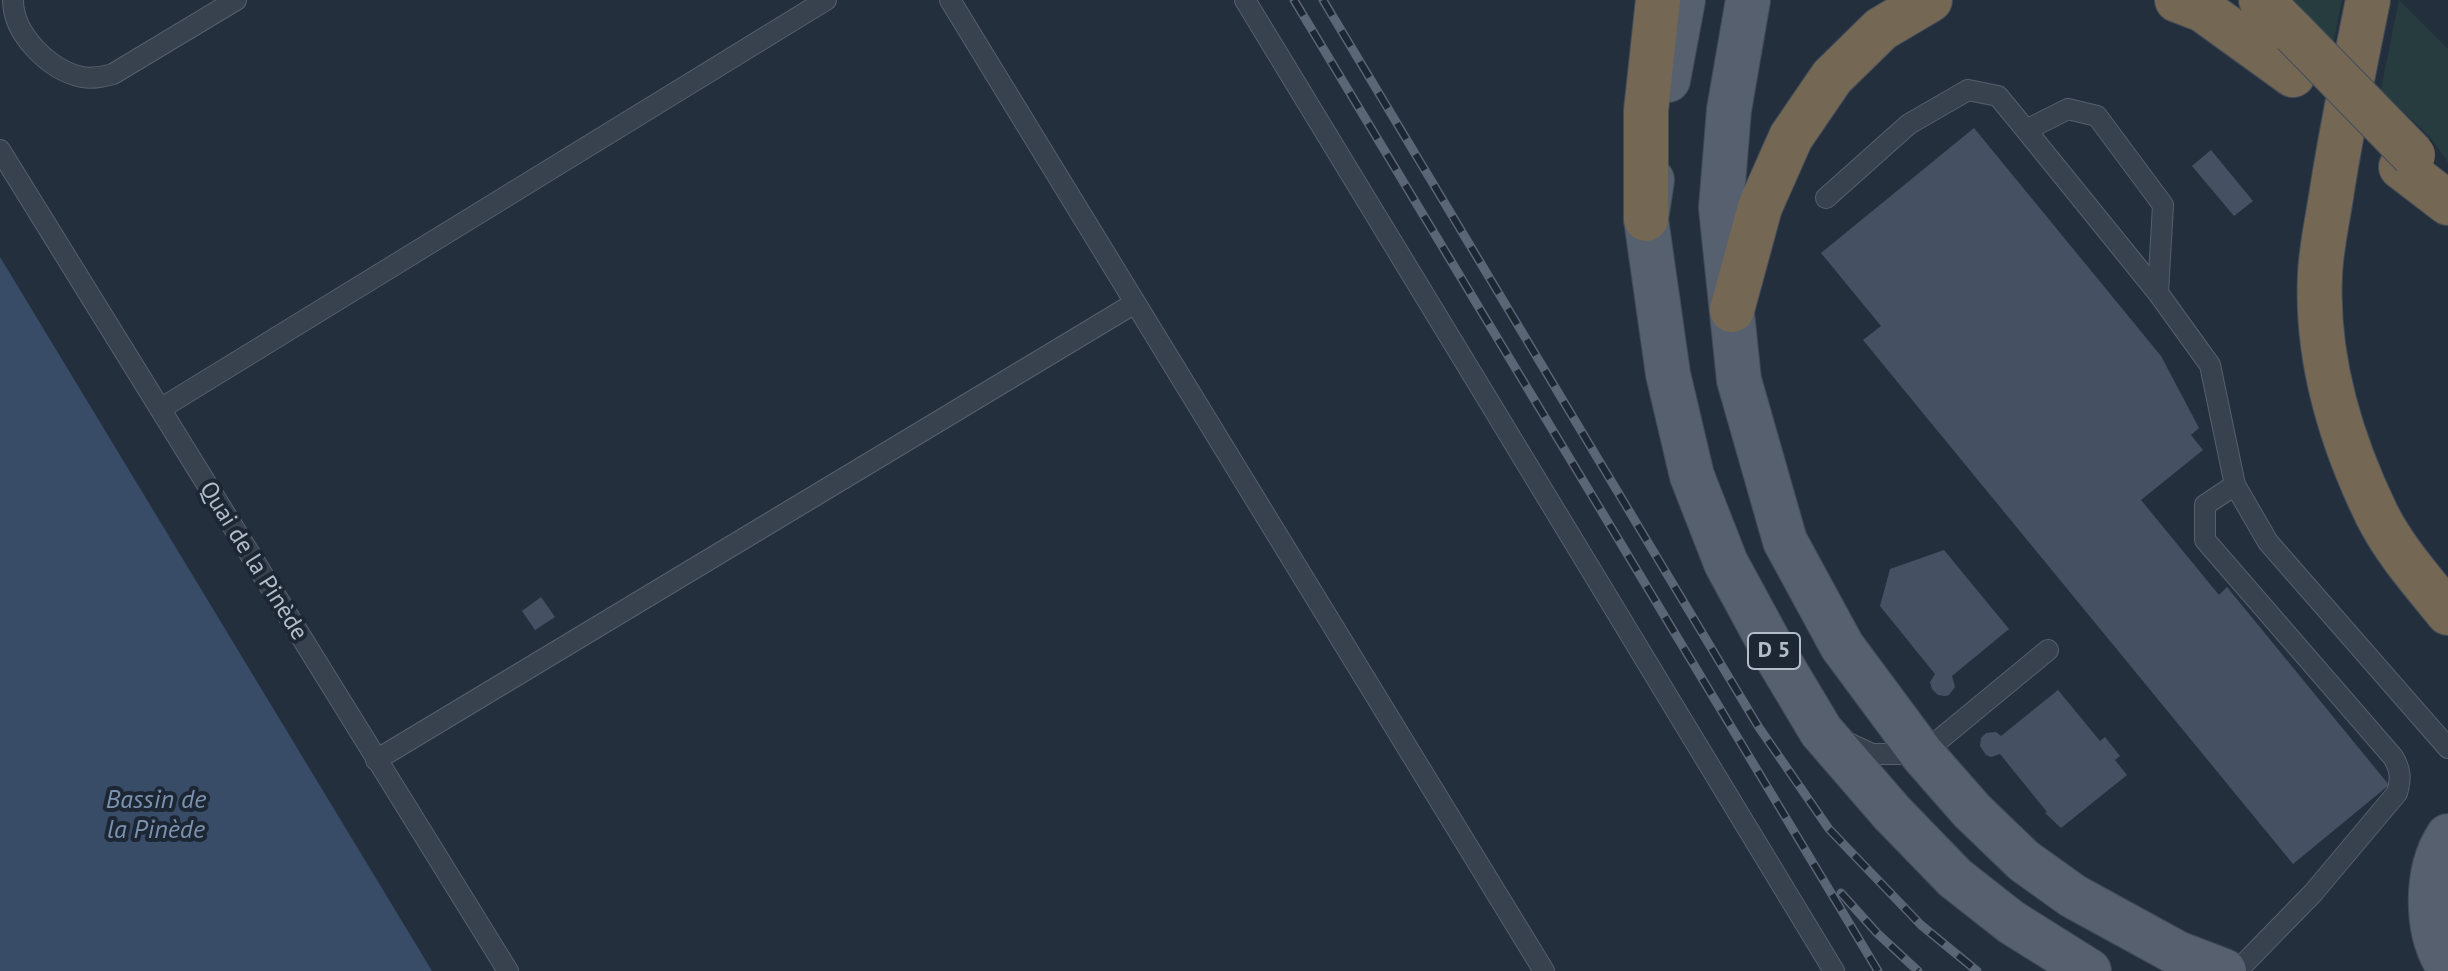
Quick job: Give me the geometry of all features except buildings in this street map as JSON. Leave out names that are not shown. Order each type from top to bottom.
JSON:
[{"type":"highway","points":[[1646,219],[1646,111],[1658,0]]},
{"type":"highway","points":[[1732,310],[1760,207],[1791,137],[1832,77],[1881,29],[1930,0]]},
{"type":"highway","points":[[2177,0],[2294,54]]},
{"type":"highway","points":[[2261,0],[2294,54],[2448,203]]},
{"type":"highway","points":[[2368,0],[2336,162],[2320,275],[2325,353],[2341,430],[2377,516],[2402,556],[2448,613]]},
{"type":"highway","points":[[2407,161],[2448,194]]},
{"type":"main road","name":"D 5","points":[[1683,0],[1646,219],[1668,374],[1692,476],[1726,563],[1821,731],[1892,813],[1955,878],[2011,922],[2089,971]]},
{"type":"main road","name":"D 5","points":[[1748,0],[1729,110],[1721,208],[1739,380],[1785,541],[1842,646],[1922,754],[1972,811],[2036,870],[2073,896],[2177,953],[2224,971]]},
{"type":"main road","points":[[2448,836],[2441,846],[2433,879],[2432,927],[2448,966]]},
{"type":"lane","points":[[13,0],[13,9],[24,34],[39,54],[70,73],[98,78],[113,74],[236,0]]},
{"type":"lane","points":[[160,409],[826,0]]},
{"type":"lane","points":[[950,0],[1544,971]]},
{"type":"lane","points":[[1245,0],[1834,971]]},
{"type":"lane","points":[[1826,198],[1909,124],[1968,90],[1998,96],[2158,293],[2210,365],[2235,485],[2268,542],[2448,748]]},
{"type":"lane","points":[[2026,130],[2068,109],[2097,116],[2163,205],[2158,293]]},
{"type":"lane","name":"Quai de la Pinède","points":[[0,150],[508,971]]},
{"type":"lane","points":[[376,760],[1135,303]]},
{"type":"lane","points":[[2235,485],[2205,505],[2205,540],[2393,757],[2401,780],[2397,793],[2313,893],[2237,971]]},
{"type":"lane","points":[[1821,731],[1872,754],[1922,754],[2048,650]]},
{"type":"green space","points":[[2287,0],[2342,0],[2333,44]]},
{"type":"green space","points":[[2399,0],[2448,49],[2448,162],[2430,137],[2381,90]]},
{"type":"water","name":"Bassin de la Pinède","points":[[0,257],[432,971],[0,971]]},
{"type":"railway","points":[[1294,0],[1878,971]]},
{"type":"railway","points":[[1323,0],[1758,726],[1829,829],[1921,925],[1977,971]]},
{"type":"railway","points":[[1841,893],[1877,933],[1918,971]]}]
